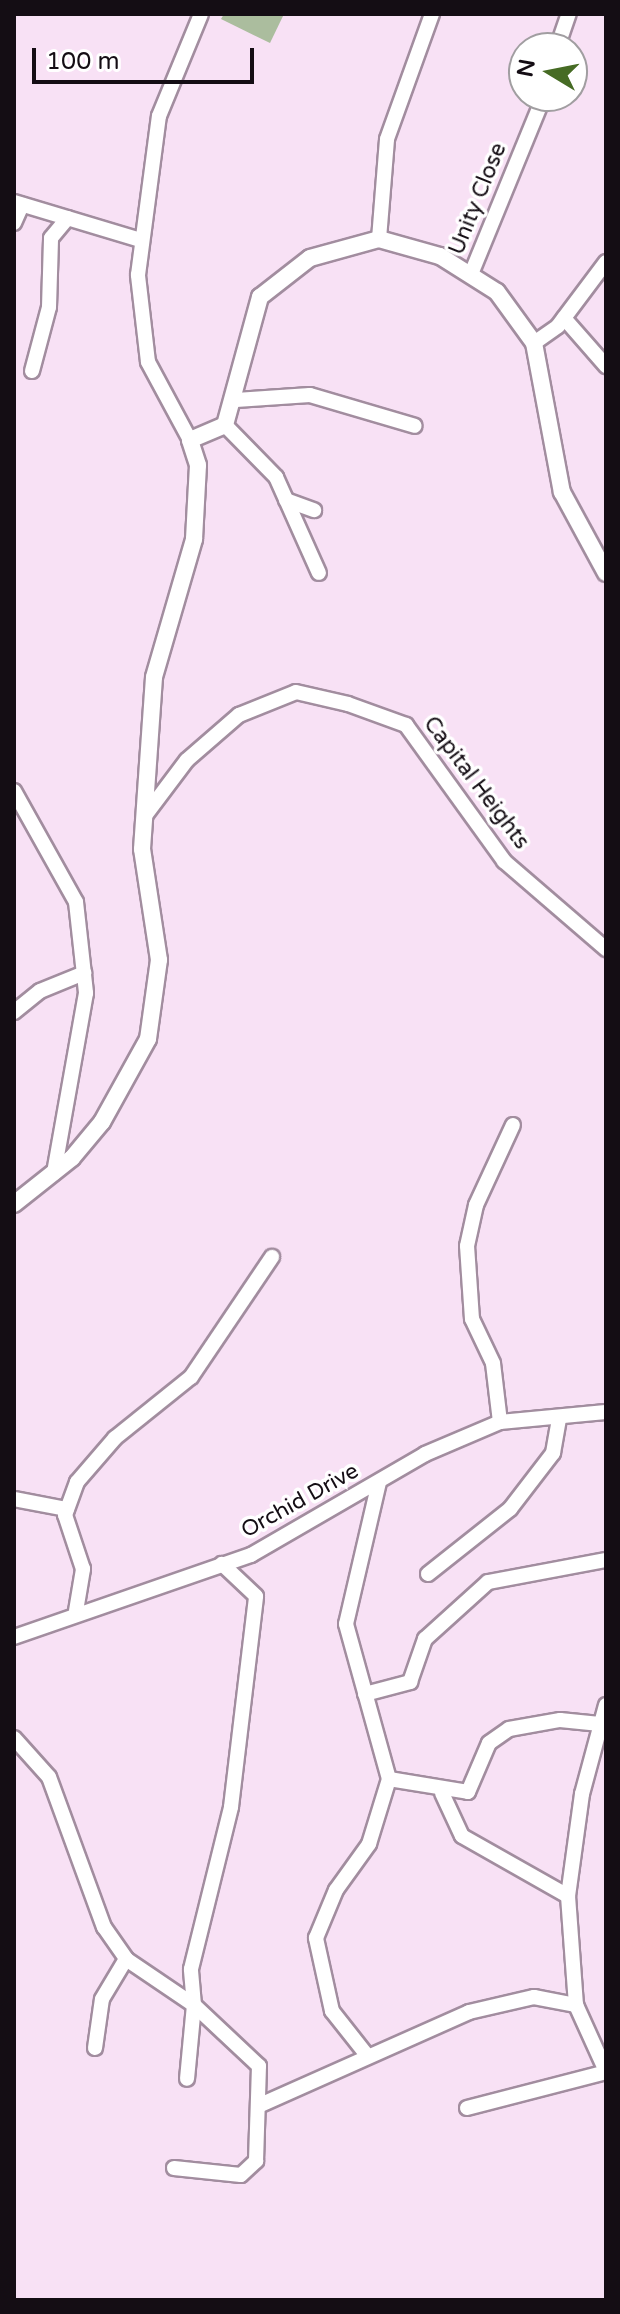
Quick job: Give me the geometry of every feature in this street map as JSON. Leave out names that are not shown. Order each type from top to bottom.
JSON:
[{"type":"street","points":[[14,1204],[54,1173],[102,1122],[148,1039],[159,960],[143,875],[154,677],[198,511],[198,465],[190,440],[158,388],[140,333],[141,240],[159,116],[201,14]]},
{"type":"street","points":[[379,239],[387,139],[432,14]]},
{"type":"street","name":"Unity Close","points":[[471,274],[537,112]]},
{"type":"street","points":[[14,223],[18,203],[141,240]]},
{"type":"street","points":[[32,371],[49,307],[51,238],[68,218]]},
{"type":"street","points":[[190,440],[225,425],[236,400],[260,297],[310,258],[379,239],[440,256],[497,292],[534,343],[562,492],[606,573]]},
{"type":"street","points":[[534,343],[564,318],[606,262]]},
{"type":"street","points":[[564,318],[606,366]]},
{"type":"street","points":[[236,400],[310,395],[415,426]]},
{"type":"street","points":[[225,425],[276,477],[319,573]]},
{"type":"street","points":[[286,500],[314,510]]},
{"type":"street","name":"Capital Heights","points":[[144,817],[187,760],[239,715],[296,692],[348,704],[406,725],[504,861],[606,949]]},
{"type":"street","points":[[14,791],[76,902],[84,973],[54,1173]]},
{"type":"street","points":[[14,1012],[40,991],[84,973]]},
{"type":"street","points":[[500,1422],[493,1363],[472,1319],[467,1246],[476,1205],[513,1125]]},
{"type":"street","points":[[76,1611],[83,1569],[67,1509],[77,1482],[115,1438],[191,1377],[272,1257]]},
{"type":"street","name":"Orchid Drive","points":[[14,1637],[76,1611],[251,1555],[379,1482],[500,1422],[559,1420],[606,1412]]},
{"type":"street","points":[[428,1574],[510,1509],[553,1453],[559,1420]]},
{"type":"street","points":[[366,2054],[332,2011],[316,1938],[336,1890],[369,1844],[389,1779],[346,1624],[379,1482]]},
{"type":"street","points":[[14,1499],[67,1509]]},
{"type":"street","points":[[365,1694],[410,1682],[425,1639],[488,1582],[606,1560]]},
{"type":"street","points":[[187,2079],[194,2005],[191,1969],[231,1807],[256,1596],[222,1564]]},
{"type":"street","points":[[467,2108],[606,2071],[576,2005],[568,1896],[606,1705]]},
{"type":"street","points":[[389,1779],[442,1793],[468,1792],[489,1743],[509,1729],[560,1720],[600,1724]]},
{"type":"street","points":[[14,1738],[49,1777],[104,1927],[126,1959],[194,2005],[259,2066],[256,2161],[241,2175],[174,2168]]},
{"type":"street","points":[[442,1793],[462,1836],[568,1896]]},
{"type":"street","points":[[95,2048],[102,1999],[126,1959]]},
{"type":"street","points":[[258,2106],[319,2085],[366,2054],[495,2006],[534,1997],[576,2005]]},
{"type":"green space","points":[[224,14],[284,14],[270,43],[221,19]]}]
